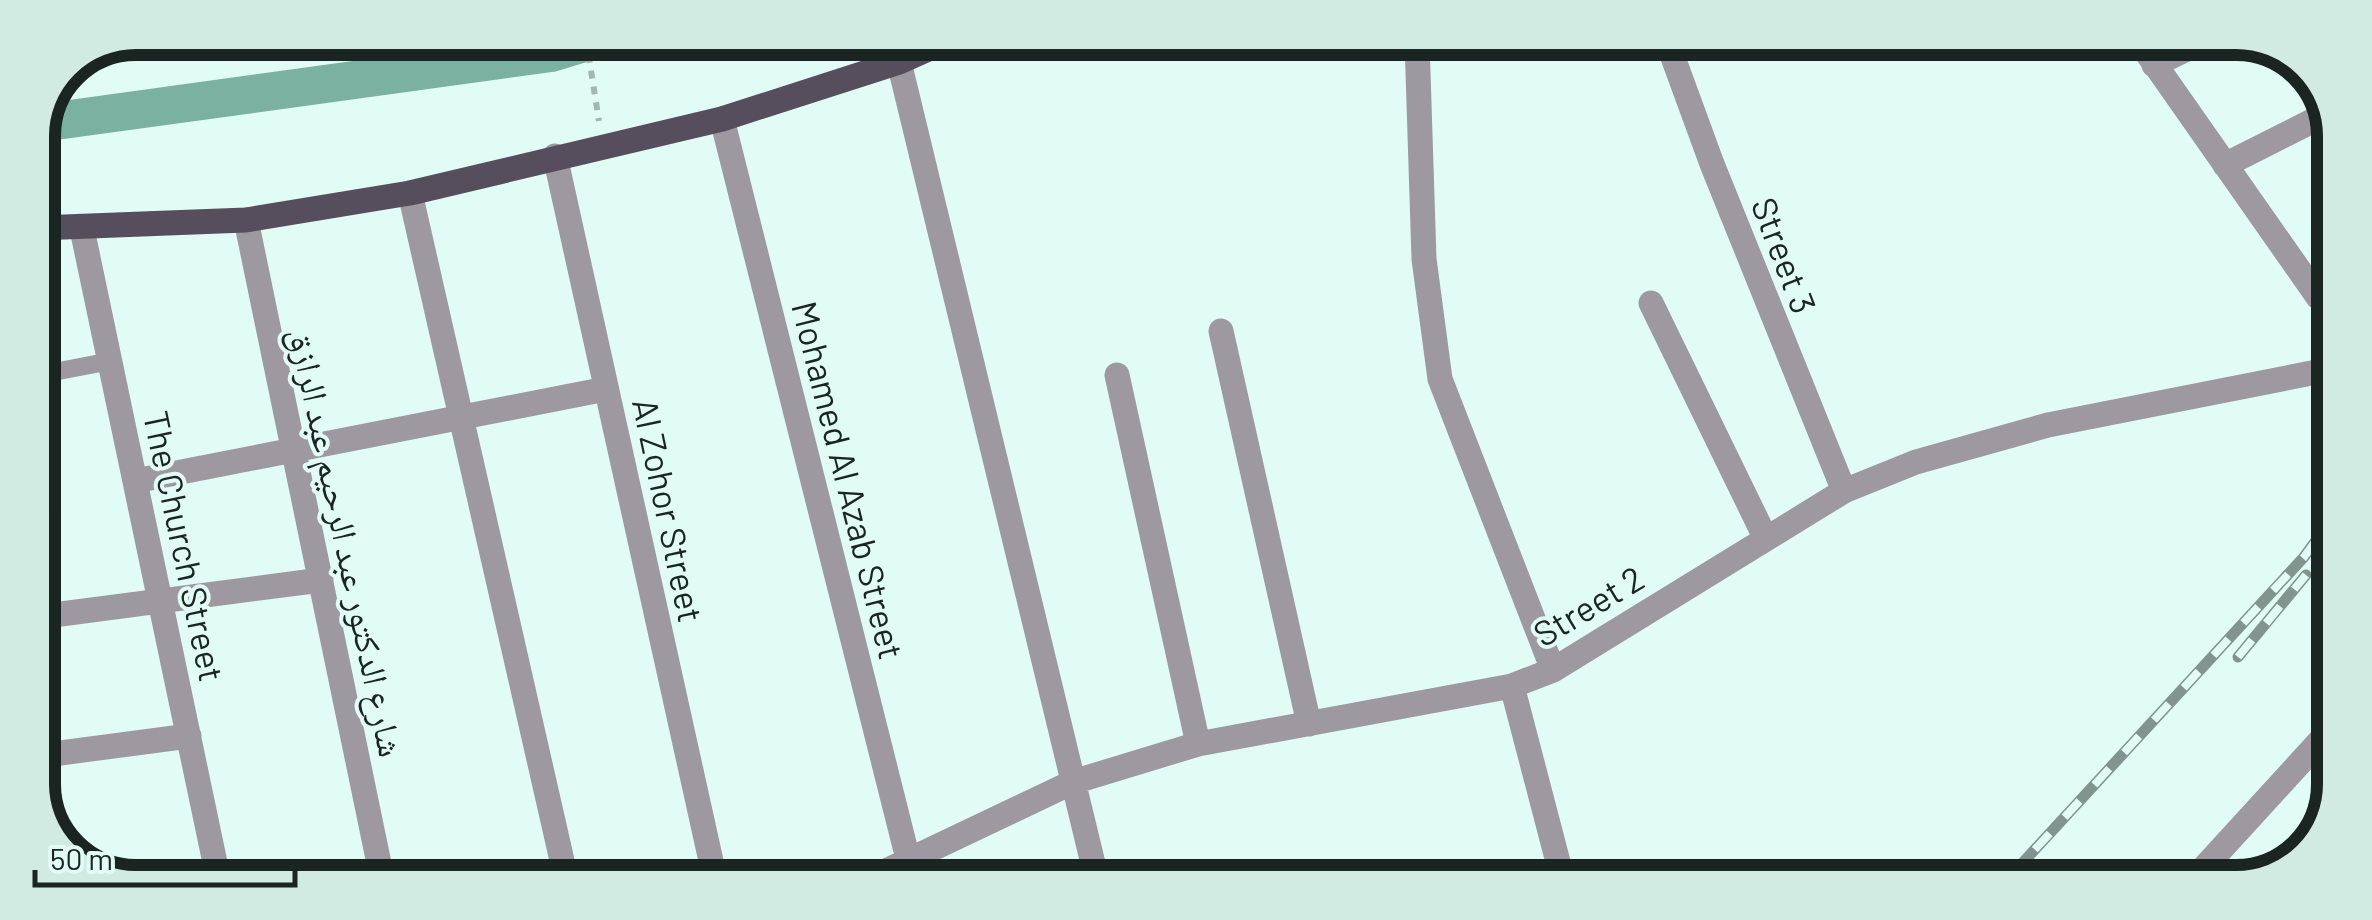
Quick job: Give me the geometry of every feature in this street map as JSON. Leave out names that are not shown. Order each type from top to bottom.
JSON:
[{"type":"main road","points":[[55,228],[246,220],[410,193],[722,119],[915,55]]},
{"type":"street","points":[[1417,55],[1424,259],[1440,379],[1552,670]]},
{"type":"street","name":"Street 3","points":[[1672,55],[1762,294],[1844,491]]},
{"type":"street","points":[[2148,55],[2317,297]]},
{"type":"street","points":[[899,62],[1093,865]]},
{"type":"street","name":"Mohamed Al Azab Street","points":[[722,119],[908,859]]},
{"type":"street","points":[[2224,165],[2315,120]]},
{"type":"street","name":"Al Zohor Street","points":[[555,156],[712,865]]},
{"type":"street","points":[[410,193],[563,865]]},
{"type":"street","name":"شارع الدكتور عبد الرحيم عبد الرازق","points":[[246,220],[379,865]]},
{"type":"street","name":"The Church Street","points":[[82,229],[216,865]]},
{"type":"street","points":[[1651,303],[1764,538]]},
{"type":"street","points":[[1221,331],[1309,724]]},
{"type":"street","name":"Street 2","points":[[896,865],[1073,782],[1198,744],[1512,686],[1552,670],[1844,491],[1916,462],[2048,425],[2317,372]]},
{"type":"street","points":[[1117,376],[1198,744]]},
{"type":"street","points":[[135,481],[606,389]]},
{"type":"street","points":[[55,615],[321,580]]},
{"type":"street","points":[[1512,686],[1559,865]]},
{"type":"street","points":[[55,754],[189,736]]},
{"type":"street","points":[[2207,865],[2317,744]]},
{"type":"lane","points":[[55,372],[111,360]]},
{"type":"path","points":[[589,55],[598,114]]},
{"type":"waterway","points":[[57,121],[536,55]]},
{"type":"railway","points":[[2021,865],[2317,539]]},
{"type":"railway","points":[[2238,657],[2306,575]]}]
